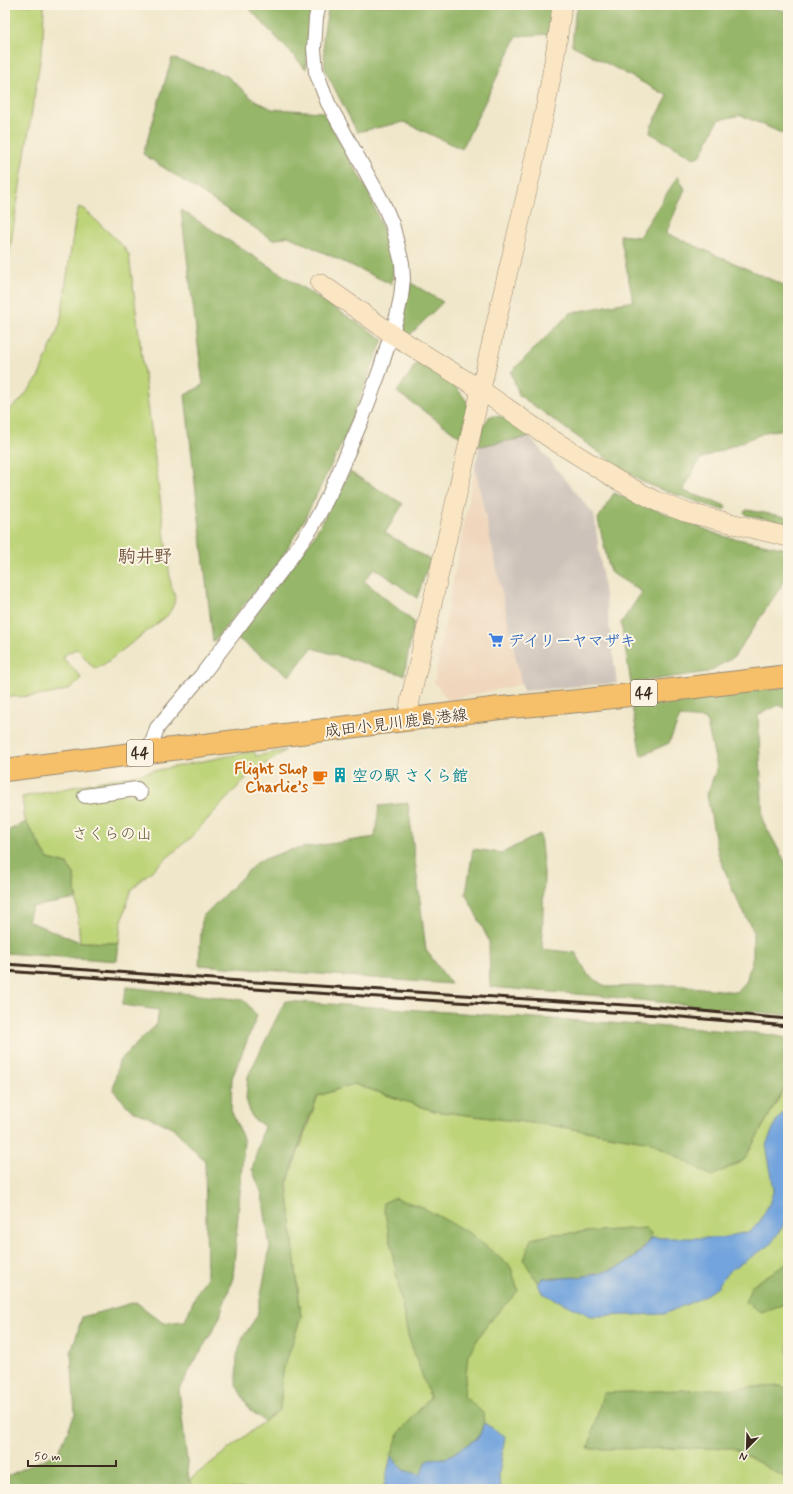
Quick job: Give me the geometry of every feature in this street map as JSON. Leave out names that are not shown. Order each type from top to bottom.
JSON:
[{"type":"main road","name":"成田小見川鹿島港線","points":[[5,770],[408,720],[788,676]]},
{"type":"street","points":[[148,752],[157,728],[201,676],[278,576],[312,527],[330,493],[362,419],[392,334],[401,297],[403,279],[402,263],[392,224],[383,203],[328,103],[316,72],[314,49],[316,18],[319,5]]},
{"type":"street","points":[[408,720],[410,701],[543,120],[559,34],[562,5]]},
{"type":"street","points":[[320,283],[392,334],[480,390],[550,438],[617,480],[656,501],[685,512],[788,537]]},
{"type":"street","points":[[85,796],[137,789],[140,793]]},
{"type":"shaded area","points":[[530,437],[594,514],[617,683],[523,691],[475,467],[479,446]]},
{"type":"shaded area","points":[[475,467],[522,684],[448,700],[434,682]]},
{"type":"green space","points":[[5,5],[44,5],[43,42],[5,280]]},
{"type":"green space","points":[[246,5],[312,5],[306,69]]},
{"type":"green space","points":[[329,5],[552,5],[550,34],[517,36],[462,149],[404,122],[357,132],[325,70],[323,36]]},
{"type":"green space","points":[[579,5],[763,5],[788,12],[788,136],[741,115],[718,120],[701,155],[694,158],[650,133],[651,127],[668,96],[572,45],[575,15]]},
{"type":"green space","points":[[172,58],[227,76],[253,99],[272,109],[323,112],[368,191],[395,261],[391,284],[288,236],[273,240],[143,154]]},
{"type":"green space","points":[[678,176],[685,189],[666,233],[788,287],[788,429],[769,431],[700,459],[683,491],[724,505],[726,508],[723,510],[659,489],[639,480],[519,395],[511,372],[570,313],[633,301],[620,235],[639,237]]},
{"type":"green space","points":[[79,207],[85,210],[123,246],[129,255],[171,585],[175,601],[167,616],[96,669],[77,649],[67,653],[63,658],[81,677],[76,684],[68,689],[35,696],[5,697],[5,412],[19,402],[38,378],[60,324],[76,215]]},
{"type":"green space","points":[[181,210],[383,339],[344,439],[304,520],[278,564],[213,642],[185,395],[203,385]]},
{"type":"green space","points":[[411,283],[443,302],[408,337],[399,331]]},
{"type":"green space","points":[[418,361],[453,383],[468,403],[462,438],[397,392]]},
{"type":"green space","points":[[490,416],[504,417],[513,420],[530,437],[479,446],[483,426]]},
{"type":"green space","points":[[350,472],[403,504],[385,533],[430,560],[417,598],[375,568],[364,581],[414,622],[404,675],[312,648],[289,676],[237,638],[313,538]]},
{"type":"green space","points":[[614,493],[722,536],[788,549],[788,576],[734,657],[708,672],[631,683],[621,623],[642,592],[610,572],[598,519]]},
{"type":"green space","points":[[747,510],[788,517],[788,523],[746,515],[744,512]]},
{"type":"green space","points":[[788,687],[788,710],[779,705],[758,715],[763,821],[788,867],[788,1015],[600,996],[490,987],[489,941],[466,894],[473,849],[502,853],[540,834],[544,873],[542,949],[576,953],[588,975],[606,987],[674,985],[737,992],[746,982],[753,956],[753,930],[735,896],[718,853],[707,795],[717,767],[706,719],[680,717],[669,743],[641,756],[631,701]]},
{"type":"green space","name":"さくらの山","points":[[286,750],[247,777],[189,839],[141,880],[131,891],[121,924],[119,943],[80,942],[74,874],[67,864],[48,859],[22,813],[24,812],[22,797],[254,751],[256,756]]},
{"type":"green space","points":[[408,803],[426,950],[451,984],[199,965],[202,917],[257,862],[289,850],[375,837],[379,806]]},
{"type":"green space","points":[[26,822],[48,859],[67,864],[74,874],[76,899],[32,907],[28,921],[80,942],[119,943],[117,961],[5,953],[5,832]]},
{"type":"green space","points":[[127,987],[244,1000],[257,1016],[232,1078],[231,1110],[244,1141],[233,1278],[218,1321],[179,1389],[189,1480],[195,1489],[5,1489],[5,1477],[58,1453],[75,1414],[71,1353],[82,1317],[136,1302],[163,1323],[185,1321],[196,1294],[207,1277],[205,1161],[172,1127],[131,1110],[113,1090],[119,1061],[157,1024],[159,1010],[122,1005]]},
{"type":"green space","points":[[285,1001],[757,1033],[788,1038],[788,1082],[744,1160],[712,1176],[651,1142],[556,1126],[434,1111],[354,1084],[318,1096],[307,1123],[287,1184],[301,1317],[283,1371],[280,1409],[265,1421],[250,1410],[236,1385],[237,1356],[243,1337],[257,1316],[270,1247],[262,1194],[252,1169],[264,1126],[252,1118],[246,1099],[248,1076]]},
{"type":"green space","points":[[788,1082],[788,1489],[195,1489],[189,1480],[280,1409],[283,1371],[301,1317],[287,1184],[318,1096],[354,1084],[434,1111],[556,1126],[651,1142],[712,1176],[744,1160]]},
{"type":"green space","points":[[394,1198],[422,1207],[471,1234],[511,1267],[518,1291],[488,1323],[468,1355],[464,1396],[483,1413],[484,1423],[479,1437],[446,1458],[428,1460],[420,1476],[403,1470],[391,1456],[399,1433],[430,1397],[408,1336],[383,1203]]},
{"type":"green space","points":[[645,1228],[651,1233],[650,1237],[648,1242],[635,1256],[612,1270],[598,1274],[570,1278],[543,1278],[538,1284],[524,1260],[531,1239],[553,1234]]},
{"type":"green space","points":[[788,1263],[788,1303],[761,1312],[745,1302],[752,1285]]},
{"type":"green space","points":[[782,1386],[788,1390],[788,1475],[782,1476],[733,1448],[588,1449],[603,1393]]},
{"type":"water","points":[[788,1109],[788,1219],[770,1245],[729,1271],[716,1288],[701,1298],[664,1314],[599,1316],[591,1316],[542,1293],[538,1284],[543,1278],[580,1277],[617,1268],[628,1262],[639,1253],[651,1238],[721,1238],[751,1231],[760,1221],[769,1204],[774,1189],[766,1145],[776,1122],[783,1112]]},
{"type":"water","points":[[484,1423],[505,1436],[499,1475],[500,1489],[383,1489],[391,1456],[403,1470],[420,1475],[428,1459],[446,1458],[479,1437]]},
{"type":"railway","points":[[5,964],[255,982],[658,1007],[788,1019]]},
{"type":"railway","points":[[5,971],[254,989],[658,1015],[788,1026]]},
{"type":"place","name":"デイリーヤマザキ","points":[[496,640]]},
{"type":"place","name":"空の駅 さくら館","points":[[340,775]]},
{"type":"place","name":"Flight Shop Charlie’s","points":[[320,777]]},
{"type":"district","name":"駒井野","points":[[145,556]]}]
